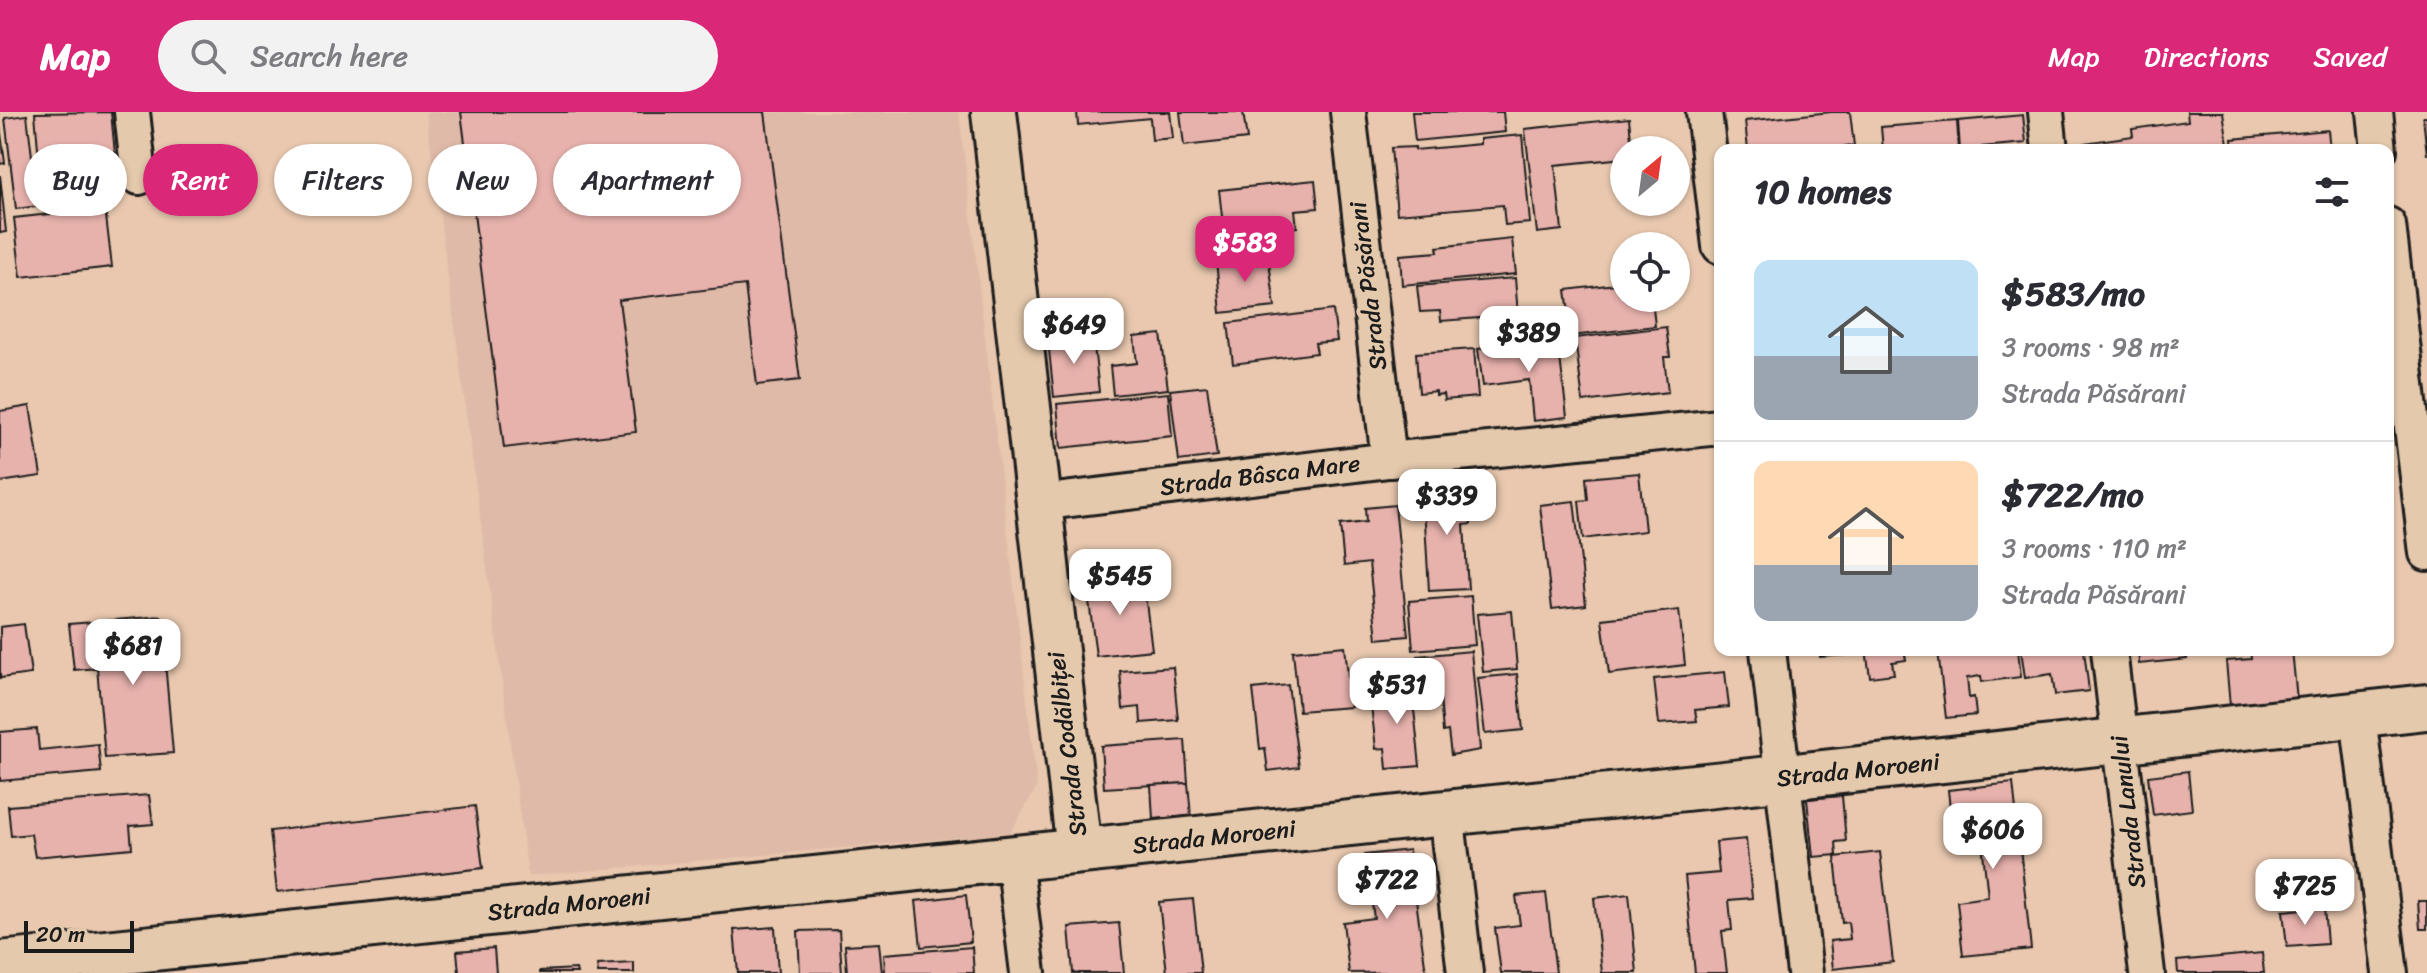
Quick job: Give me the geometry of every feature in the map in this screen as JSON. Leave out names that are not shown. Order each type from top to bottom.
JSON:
[{"type":"street","points":[[132,112],[139,177]]},
{"type":"street","name":"Strada Codălbiței","points":[[994,112],[1079,851]]},
{"type":"street","name":"Strada Păsărani","points":[[1348,112],[1389,460]]},
{"type":"street","points":[[1704,112],[1714,196]]},
{"type":"street","points":[[2046,112],[2049,144]]},
{"type":"street","points":[[2375,112],[2378,144]]},
{"type":"street","points":[[2394,275],[2427,553]]},
{"type":"street","name":"Strada Bâsca Mare","points":[[1039,503],[1389,460],[1714,428]]},
{"type":"street","points":[[1769,656],[1805,973]]},
{"type":"street","name":"Strada Lanului","points":[[2110,656],[2147,973]]},
{"type":"street","name":"Strada Moroeni","points":[[0,964],[1782,778],[2427,707]]},
{"type":"street","points":[[2358,716],[2390,973]]},
{"type":"street","points":[[1446,812],[1465,973]]},
{"type":"street","points":[[1014,858],[1028,973]]},
{"type":"shaded area","points":[[426,112],[959,112],[1037,787],[1010,833],[528,876],[440,216],[537,216],[537,144],[430,144]]},
{"type":"building","points":[[111,112],[114,144],[38,144],[35,113]]},
{"type":"building","points":[[461,112],[765,112],[800,380],[757,385],[745,285],[619,300],[636,432],[504,448],[474,216],[537,216],[537,144],[465,144]]},
{"type":"building","points":[[1077,112],[1170,112],[1173,138],[1152,140],[1150,118],[1078,125]]},
{"type":"building","points":[[1180,112],[1243,112],[1247,139],[1184,146]]},
{"type":"building","points":[[1412,112],[1503,112],[1505,132],[1415,141]]},
{"type":"building","points":[[1850,112],[1854,144],[1747,144],[1745,121]]},
{"type":"building","points":[[2187,112],[2223,112],[2228,144],[2084,144],[2133,136],[2132,129],[2188,121]]},
{"type":"building","points":[[27,115],[31,144],[24,144],[24,208],[16,209],[5,118]]},
{"type":"building","points":[[2023,115],[2026,143],[1960,144],[1958,121]]},
{"type":"building","points":[[2423,117],[2427,117],[2427,155]]},
{"type":"building","points":[[1629,118],[1631,136],[1610,136],[1610,159],[1555,165],[1562,230],[1537,233],[1525,129]]},
{"type":"building","points":[[1957,121],[1959,144],[1882,144],[1881,127]]},
{"type":"building","points":[[0,126],[5,163],[0,164]]},
{"type":"building","points":[[2328,130],[2329,144],[2232,144],[2232,139]]},
{"type":"building","points":[[1522,135],[1530,223],[1505,225],[1503,205],[1397,214],[1391,148],[1415,147],[1415,150],[1480,144],[1480,139]]},
{"type":"building","points":[[0,175],[6,232],[0,233]]},
{"type":"building","points":[[1315,180],[1318,208],[1295,210],[1297,227],[1224,234],[1219,190]]},
{"type":"building","points":[[106,216],[112,267],[21,277],[14,218]]},
{"type":"building","points":[[1512,239],[1516,274],[1402,285],[1400,255],[1438,252],[1437,247]]},
{"type":"building","points":[[1268,254],[1275,307],[1221,313],[1216,260]]},
{"type":"building","points":[[1515,278],[1518,315],[1441,321],[1440,311],[1420,312],[1417,286]]},
{"type":"building","points":[[1610,285],[1610,312],[1654,312],[1655,326],[1572,336],[1566,290]]},
{"type":"building","points":[[1333,310],[1337,341],[1315,343],[1317,353],[1233,364],[1228,323]]},
{"type":"building","points":[[1666,327],[1670,357],[1664,357],[1668,392],[1583,402],[1575,338]]},
{"type":"building","points":[[1161,334],[1168,389],[1113,395],[1110,366],[1137,363],[1134,337]]},
{"type":"building","points":[[1093,336],[1099,392],[1054,397],[1048,341]]},
{"type":"building","points":[[1558,340],[1567,417],[1533,421],[1529,380],[1483,386],[1478,349]]},
{"type":"building","points":[[1474,349],[1478,397],[1444,400],[1443,394],[1436,395],[1436,391],[1419,393],[1416,353]]},
{"type":"building","points":[[1207,386],[1217,456],[1179,461],[1170,390]]},
{"type":"building","points":[[1168,393],[1172,436],[1061,448],[1057,404]]},
{"type":"building","points":[[30,406],[41,476],[0,482],[0,411]]},
{"type":"building","points":[[1639,473],[1645,531],[1583,539],[1579,501],[1588,500],[1586,478]]},
{"type":"building","points":[[1469,486],[1471,524],[1464,525],[1468,589],[1429,591],[1423,488]]},
{"type":"building","points":[[1574,501],[1586,605],[1552,609],[1540,505]]},
{"type":"building","points":[[1395,505],[1408,636],[1377,639],[1369,563],[1344,566],[1340,525],[1366,522],[1365,508]]},
{"type":"building","points":[[1143,578],[1152,650],[1096,656],[1087,585]]},
{"type":"building","points":[[1471,596],[1475,645],[1413,650],[1409,601]]},
{"type":"building","points":[[1679,610],[1685,665],[1609,674],[1602,619]]},
{"type":"building","points":[[1512,611],[1517,669],[1483,672],[1477,614]]},
{"type":"building","points":[[161,616],[173,753],[105,758],[93,622]]},
{"type":"building","points":[[93,622],[98,668],[74,670],[69,624]]},
{"type":"building","points":[[24,624],[31,674],[0,678],[0,627]]},
{"type":"building","points":[[1345,646],[1351,707],[1299,711],[1293,651]]},
{"type":"building","points":[[1471,651],[1480,750],[1451,755],[1448,731],[1443,732],[1439,685],[1421,687],[1418,656]]},
{"type":"building","points":[[1867,656],[1905,656],[1906,660],[1892,662],[1894,674],[1870,677]]},
{"type":"building","points":[[1939,656],[2019,656],[2021,677],[1982,682],[1981,676],[1967,678],[1969,698],[1974,697],[1976,715],[1946,718]]},
{"type":"building","points":[[2022,656],[2085,656],[2089,691],[2055,695],[2052,674],[2025,678]]},
{"type":"building","points":[[2138,656],[2187,656],[2187,659],[2139,664]]},
{"type":"building","points":[[2251,656],[2293,656],[2297,700],[2230,706],[2226,661],[2251,659]]},
{"type":"building","points":[[1173,667],[1178,720],[1141,723],[1140,707],[1123,709],[1120,671]]},
{"type":"building","points":[[1725,672],[1729,707],[1695,710],[1697,721],[1659,724],[1654,679]]},
{"type":"building","points":[[1517,674],[1523,730],[1485,734],[1478,678]]},
{"type":"building","points":[[1411,681],[1420,766],[1387,769],[1385,748],[1376,749],[1371,705],[1385,704],[1383,683]]},
{"type":"building","points":[[1288,685],[1299,767],[1268,771],[1265,748],[1260,749],[1253,689]]},
{"type":"building","points":[[37,729],[39,750],[98,744],[101,772],[0,781],[0,732]]},
{"type":"building","points":[[1185,740],[1188,783],[1104,788],[1101,746]]},
{"type":"building","points":[[2188,771],[2192,810],[2153,815],[2148,776]]},
{"type":"building","points":[[1188,783],[1191,816],[1153,819],[1151,785]]},
{"type":"building","points":[[2013,783],[2031,949],[1963,956],[1957,901],[1988,897],[1981,834],[1953,837],[1948,790]]},
{"type":"building","points":[[149,795],[153,824],[130,826],[132,848],[35,857],[31,834],[11,836],[8,806]]},
{"type":"building","points":[[1842,796],[1846,841],[1836,842],[1837,855],[1813,857],[1807,799]]},
{"type":"building","points":[[475,806],[483,868],[277,892],[270,831]]},
{"type":"building","points":[[1746,839],[1752,898],[1729,900],[1732,930],[1722,931],[1727,973],[1695,973],[1685,876],[1719,873],[1716,842]]},
{"type":"building","points":[[1409,850],[1426,972],[1349,973],[1343,922],[1374,918],[1365,855]]},
{"type":"building","points":[[1880,852],[1893,962],[1833,969],[1830,941],[1850,939],[1848,922],[1842,923],[1835,857]]},
{"type":"building","points":[[1546,893],[1556,973],[1501,973],[1495,928],[1520,925],[1516,896]]},
{"type":"building","points":[[1629,894],[1637,973],[1602,973],[1594,898]]},
{"type":"building","points":[[966,895],[971,942],[921,947],[916,901]]},
{"type":"building","points":[[1193,899],[1201,973],[1167,973],[1159,902]]},
{"type":"building","points":[[2418,901],[2427,901],[2427,929],[2420,929]]},
{"type":"building","points":[[2324,907],[2327,944],[2287,947],[2283,911]]},
{"type":"building","points":[[1119,923],[1124,973],[1073,973],[1069,927]]},
{"type":"building","points":[[775,927],[778,973],[738,973],[734,930]]},
{"type":"building","points":[[839,930],[842,973],[800,973],[798,931]]},
{"type":"building","points":[[879,943],[882,973],[847,973],[845,945]]},
{"type":"building","points":[[972,947],[974,973],[885,973],[884,954]]},
{"type":"building","points":[[494,948],[496,973],[459,973],[457,951]]},
{"type":"building","points":[[2262,953],[2264,973],[2178,973],[2177,961]]},
{"type":"building","points":[[634,963],[634,973],[598,973],[597,965]]},
{"type":"building","points":[[576,969],[577,973],[540,973],[540,971]]}]
